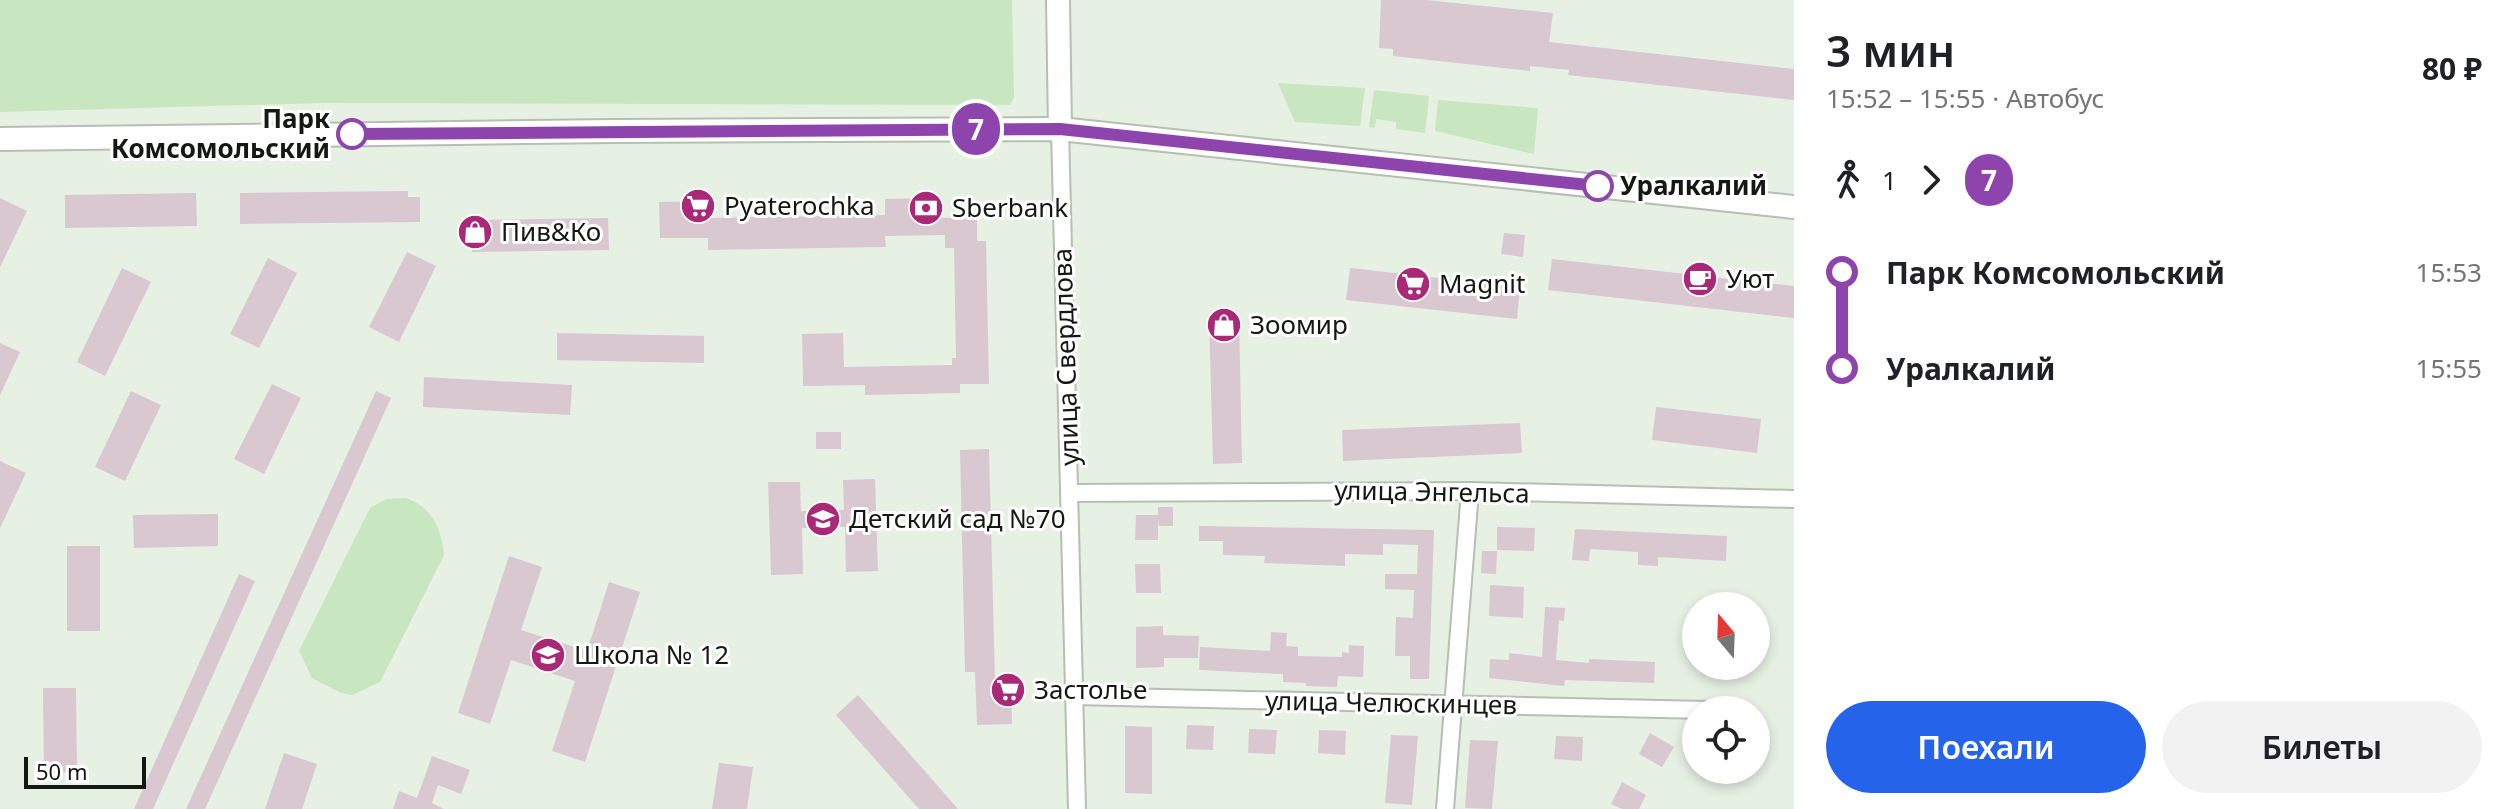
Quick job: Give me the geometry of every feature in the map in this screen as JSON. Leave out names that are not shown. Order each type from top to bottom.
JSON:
[{"type":"main road","name":"улица Свердлова","points":[[1058,0],[1060,129]]},
{"type":"main road","points":[[0,139],[1060,129],[1794,207]]},
{"type":"street","name":"улица Свердлова","points":[[1060,129],[1077,809]]},
{"type":"street","name":"улица Энгельса","points":[[1069,493],[1470,491],[1794,499]]},
{"type":"street","points":[[1445,809],[1470,491]]},
{"type":"street","name":"улица Челюскинцев","points":[[1074,696],[1682,709]]},
{"type":"green space","points":[[0,0],[1012,0],[1014,98],[1010,105],[323,103],[0,112]]},
{"type":"green space","points":[[1278,83],[1365,88],[1360,126],[1295,122]]},
{"type":"green space","points":[[1374,90],[1429,96],[1425,133],[1396,129],[1396,122],[1376,119],[1375,128],[1369,127]]},
{"type":"green space","points":[[1438,100],[1538,108],[1534,154],[1435,131]]},
{"type":"green space","points":[[406,498],[423,507],[434,520],[444,555],[380,682],[352,695],[341,693],[312,678],[299,651],[370,508],[386,499]]},
{"type":"building","points":[[1381,0],[1426,0],[1553,13],[1549,42],[1794,69],[1794,100],[1568,75],[1569,70],[1530,66],[1530,71],[1393,56],[1393,49],[1379,48]]},
{"type":"building","points":[[408,191],[408,197],[420,197],[420,222],[240,224],[240,193]]},
{"type":"building","points":[[196,193],[197,226],[65,228],[65,195]]},
{"type":"building","points":[[0,198],[27,211],[0,267]]},
{"type":"building","points":[[934,198],[934,218],[977,217],[977,241],[986,241],[989,384],[960,384],[960,393],[865,395],[865,385],[803,386],[802,334],[843,333],[844,367],[952,365],[952,358],[956,358],[954,248],[945,248],[945,235],[885,236],[886,247],[708,250],[708,238],[660,238],[659,202],[708,201],[708,218],[885,215],[885,199]]},
{"type":"building","points":[[608,218],[609,250],[472,252],[471,220]]},
{"type":"building","points":[[1504,233],[1525,235],[1523,257],[1501,254]]},
{"type":"building","points":[[407,252],[436,266],[399,342],[369,327]]},
{"type":"building","points":[[268,258],[297,273],[259,348],[230,334]]},
{"type":"building","points":[[1552,259],[1794,286],[1794,318],[1548,290]]},
{"type":"building","points":[[122,268],[151,282],[105,376],[77,362]]},
{"type":"building","points":[[1350,268],[1520,287],[1517,319],[1346,300]]},
{"type":"building","points":[[1239,317],[1242,463],[1213,464],[1209,318]]},
{"type":"building","points":[[557,333],[704,336],[704,363],[557,360]]},
{"type":"building","points":[[0,343],[20,352],[0,395]]},
{"type":"building","points":[[424,377],[572,385],[570,415],[423,407]]},
{"type":"building","points":[[272,384],[301,398],[264,474],[234,459]]},
{"type":"building","points":[[131,391],[161,405],[125,481],[95,467]]},
{"type":"building","points":[[376,391],[391,398],[205,809],[186,809]]},
{"type":"building","points":[[1656,407],[1761,419],[1757,453],[1652,440]]},
{"type":"building","points":[[1520,423],[1522,453],[1343,461],[1342,430]]},
{"type":"building","points":[[816,432],[841,432],[841,449],[816,449]]},
{"type":"building","points":[[989,449],[995,681],[1011,680],[1012,724],[977,725],[975,672],[965,672],[960,450]]},
{"type":"building","points":[[0,461],[26,473],[0,528]]},
{"type":"building","name":"Детский сад №70","points":[[875,479],[878,571],[846,572],[845,527],[802,528],[803,574],[771,575],[768,482],[800,482],[801,511],[844,510],[843,480]]},
{"type":"building","points":[[1158,507],[1173,507],[1173,526],[1159,526],[1158,520],[1158,540],[1135,540],[1136,515],[1158,515]]},
{"type":"building","points":[[218,514],[218,546],[134,548],[133,515]]},
{"type":"building","points":[[1199,526],[1434,530],[1429,679],[1410,679],[1410,656],[1395,656],[1396,617],[1413,618],[1414,590],[1385,589],[1385,574],[1417,574],[1418,545],[1383,544],[1383,555],[1345,554],[1345,566],[1264,563],[1265,556],[1223,555],[1223,541],[1199,541]]},
{"type":"building","points":[[1497,527],[1535,528],[1534,551],[1497,550]]},
{"type":"building","points":[[1575,529],[1727,536],[1726,561],[1658,557],[1658,566],[1638,565],[1638,552],[1590,549],[1589,561],[1572,560]]},
{"type":"building","points":[[67,546],[100,546],[100,631],[67,631]]},
{"type":"building","points":[[1482,551],[1497,551],[1496,574],[1481,573]]},
{"type":"building","name":"Школа № 12","points":[[509,556],[542,567],[521,630],[587,651],[609,582],[640,592],[585,762],[552,751],[575,681],[511,660],[490,724],[458,713]]},
{"type":"building","points":[[1135,564],[1160,564],[1161,593],[1136,593]]},
{"type":"building","points":[[239,574],[255,581],[153,809],[134,809]]},
{"type":"building","points":[[1490,585],[1524,587],[1523,618],[1489,616]]},
{"type":"building","points":[[1545,607],[1565,608],[1564,621],[1559,620],[1556,660],[1655,662],[1654,683],[1565,680],[1564,686],[1489,678],[1490,659],[1509,660],[1509,653],[1542,657]]},
{"type":"building","points":[[1163,626],[1163,635],[1199,636],[1198,658],[1164,658],[1164,667],[1136,668],[1136,627]]},
{"type":"building","points":[[1271,632],[1287,633],[1286,646],[1298,647],[1298,656],[1342,657],[1342,652],[1349,653],[1349,645],[1364,646],[1363,677],[1338,676],[1337,687],[1306,686],[1306,683],[1283,682],[1283,674],[1199,670],[1200,647],[1270,651]]},
{"type":"building","points":[[43,688],[76,688],[77,772],[44,773]]},
{"type":"building","points":[[858,695],[958,809],[919,809],[836,715]]},
{"type":"building","points":[[1187,725],[1214,726],[1213,750],[1186,749]]},
{"type":"building","points":[[1125,726],[1152,727],[1152,794],[1125,793]]},
{"type":"building","points":[[1249,729],[1277,730],[1275,754],[1248,753]]},
{"type":"building","points":[[1319,730],[1346,731],[1345,755],[1318,753]]},
{"type":"building","points":[[1650,733],[1674,747],[1662,767],[1639,754]]},
{"type":"building","points":[[1391,735],[1418,736],[1412,805],[1385,803]]},
{"type":"building","points":[[1556,736],[1583,737],[1582,761],[1554,759]]},
{"type":"building","points":[[1470,740],[1498,741],[1492,809],[1465,808]]},
{"type":"building","points":[[284,753],[317,764],[302,809],[265,809]]},
{"type":"building","points":[[432,756],[470,770],[461,794],[438,785],[432,803],[444,809],[393,809],[399,791],[417,798]]},
{"type":"building","points":[[719,763],[753,767],[747,809],[712,809]]},
{"type":"building","points":[[1622,782],[1646,795],[1639,809],[1622,809],[1611,804]]},
{"type":"bus line","name":"7","points":[[352,134],[1060,129],[1598,186]]},
{"type":"place","name":"Парк Комсомольский","points":[[352,134]]},
{"type":"place","name":"Уралкалий","points":[[1598,186]]},
{"type":"place","name":"Pyaterochka","points":[[698,206]]},
{"type":"place","name":"Sberbank","points":[[926,208]]},
{"type":"place","name":"Пив&Ко","points":[[475,232]]},
{"type":"place","name":"Уют","points":[[1700,279]]},
{"type":"place","name":"Magnit","points":[[1413,284]]},
{"type":"place","name":"Зоомир","points":[[1224,325]]},
{"type":"place","name":"Детский сад №70","points":[[823,519]]},
{"type":"place","name":"Школа № 12","points":[[548,655]]},
{"type":"place","name":"Застолье","points":[[1008,690]]}]
